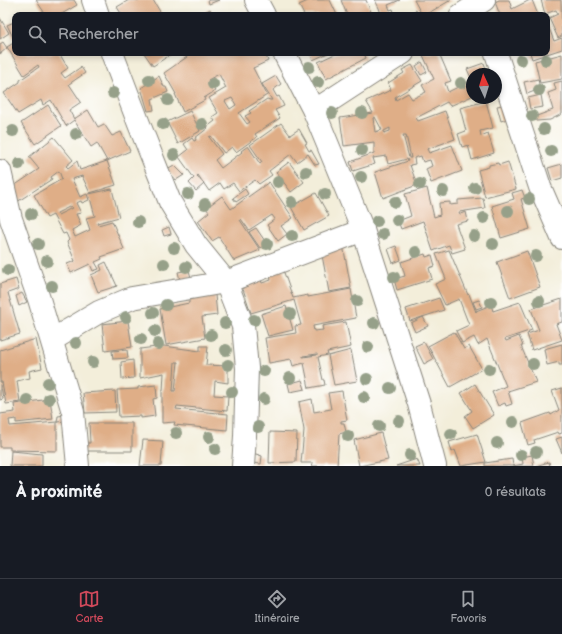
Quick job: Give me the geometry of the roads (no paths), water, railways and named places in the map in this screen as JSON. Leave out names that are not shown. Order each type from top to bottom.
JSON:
[{"type":"street","points":[[93,0],[97,12]]},
{"type":"street","points":[[256,0],[262,12]]},
{"type":"street","points":[[467,12],[482,4]]},
{"type":"street","points":[[113,56],[138,124],[170,202],[196,245],[226,282],[243,326],[247,368],[243,466]]},
{"type":"street","points":[[286,56],[314,111],[363,230],[420,404],[435,466]]},
{"type":"street","points":[[314,111],[398,56]]},
{"type":"street","points":[[497,56],[540,187],[562,238]]},
{"type":"street","points":[[0,171],[12,219],[52,340],[73,412],[78,466]]},
{"type":"street","points":[[52,340],[99,312],[132,298],[226,282],[363,230]]},
{"type":"waterway","points":[[256,406],[258,365]]}]
